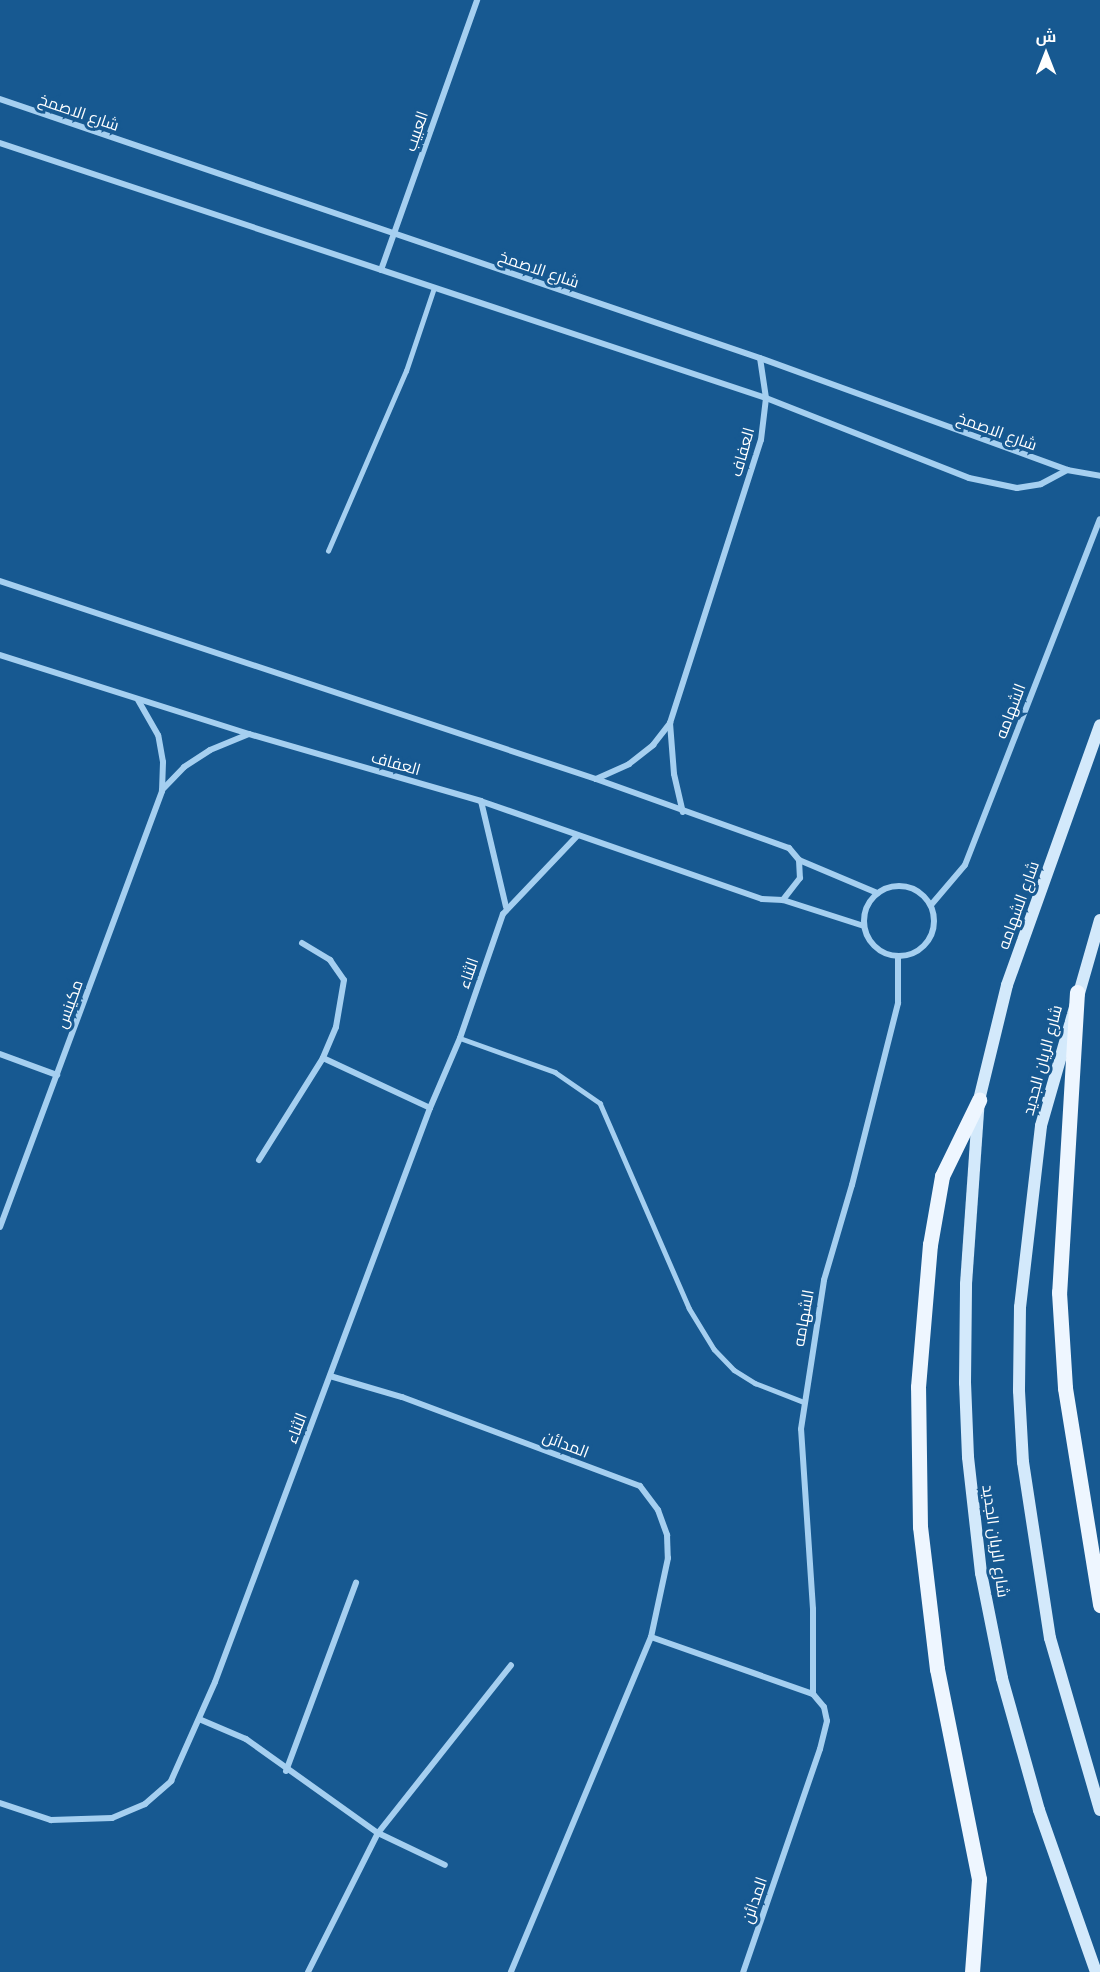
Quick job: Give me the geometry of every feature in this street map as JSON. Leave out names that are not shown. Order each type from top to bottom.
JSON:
[{"type":"main road","name":"شارع الشهامه","points":[[979,1100],[1007,986],[1100,725]]},
{"type":"main road","points":[[1100,920],[1077,992],[1059,1292],[1065,1388],[1100,1605]]},
{"type":"main road","name":"شارع الريان الجديد","points":[[1077,992],[1041,1126],[1029,1212],[1020,1307],[1019,1391],[1023,1462],[1050,1638],[1100,1810]]},
{"type":"main road","points":[[972,1972],[979,1879],[937,1669],[920,1527],[918,1387],[930,1245],[942,1176],[979,1100]]},
{"type":"main road","name":"شارع الريان الجديد","points":[[979,1100],[966,1284],[964,1383],[968,1457],[981,1573],[1002,1678],[1039,1810],[1096,1972]]},
{"type":"street","name":"العبيب","points":[[381,270],[477,0]]},
{"type":"street","name":"شارع الاصمخ","points":[[0,99],[760,358],[1067,470],[1100,476]]},
{"type":"street","points":[[0,143],[766,398],[969,478],[1017,488],[1041,484],[1067,470]]},
{"type":"street","name":"العفاف","points":[[596,779],[629,764],[653,746],[670,723],[761,440],[766,398],[760,358]]},
{"type":"street","name":"الشهامه","points":[[931,905],[966,865],[1100,519]]},
{"type":"street","points":[[0,581],[596,779],[789,848],[799,860],[877,893]]},
{"type":"street","name":"العفاف","points":[[0,655],[249,734],[481,801],[762,899],[783,900],[864,926]]},
{"type":"street","name":"مكينس","points":[[0,1227],[162,791],[163,762],[158,735],[138,700]]},
{"type":"street","name":"العفاف","points":[[670,723],[674,774],[683,812]]},
{"type":"street","name":"مكينس","points":[[162,791],[184,767],[210,750],[249,734]]},
{"type":"street","points":[[481,801],[506,907]]},
{"type":"street","name":"الثناء","points":[[0,1803],[51,1820],[112,1818],[145,1804],[171,1781],[199,1719],[430,1108],[460,1038],[506,907],[577,836]]},
{"type":"street","points":[[783,900],[800,878],[799,860]]},
{"type":"street","points":[[888,887],[906,887],[923,895],[931,905],[934,916],[929,940],[921,949],[898,956],[875,947],[864,926],[864,913],[877,893],[888,887]]},
{"type":"street","points":[[259,1160],[322,1058],[336,1027],[344,980],[330,960],[302,944]]},
{"type":"street","name":"الشهامه","points":[[813,1694],[813,1609],[801,1429],[804,1402],[824,1280],[852,1185],[898,1003],[898,956]]},
{"type":"street","points":[[0,1054],[57,1075]]},
{"type":"street","points":[[322,1058],[430,1108]]},
{"type":"street","name":"المدائن","points":[[330,1376],[402,1397],[640,1486],[658,1510],[667,1535],[668,1558],[651,1637],[512,1972]]},
{"type":"street","points":[[286,1771],[356,1583]]},
{"type":"street","points":[[651,1637],[813,1694]]},
{"type":"street","points":[[308,1972],[378,1833],[511,1665]]},
{"type":"street","name":"المدائن","points":[[743,1972],[827,1721],[824,1707],[813,1694]]},
{"type":"street","points":[[199,1719],[246,1739],[286,1771],[378,1833],[446,1865]]},
{"type":"lane","points":[[328,551],[406,371],[434,288]]},
{"type":"lane","points":[[460,1038],[555,1072],[600,1102],[689,1308],[714,1349],[734,1370],[748,1379],[804,1402]]}]
